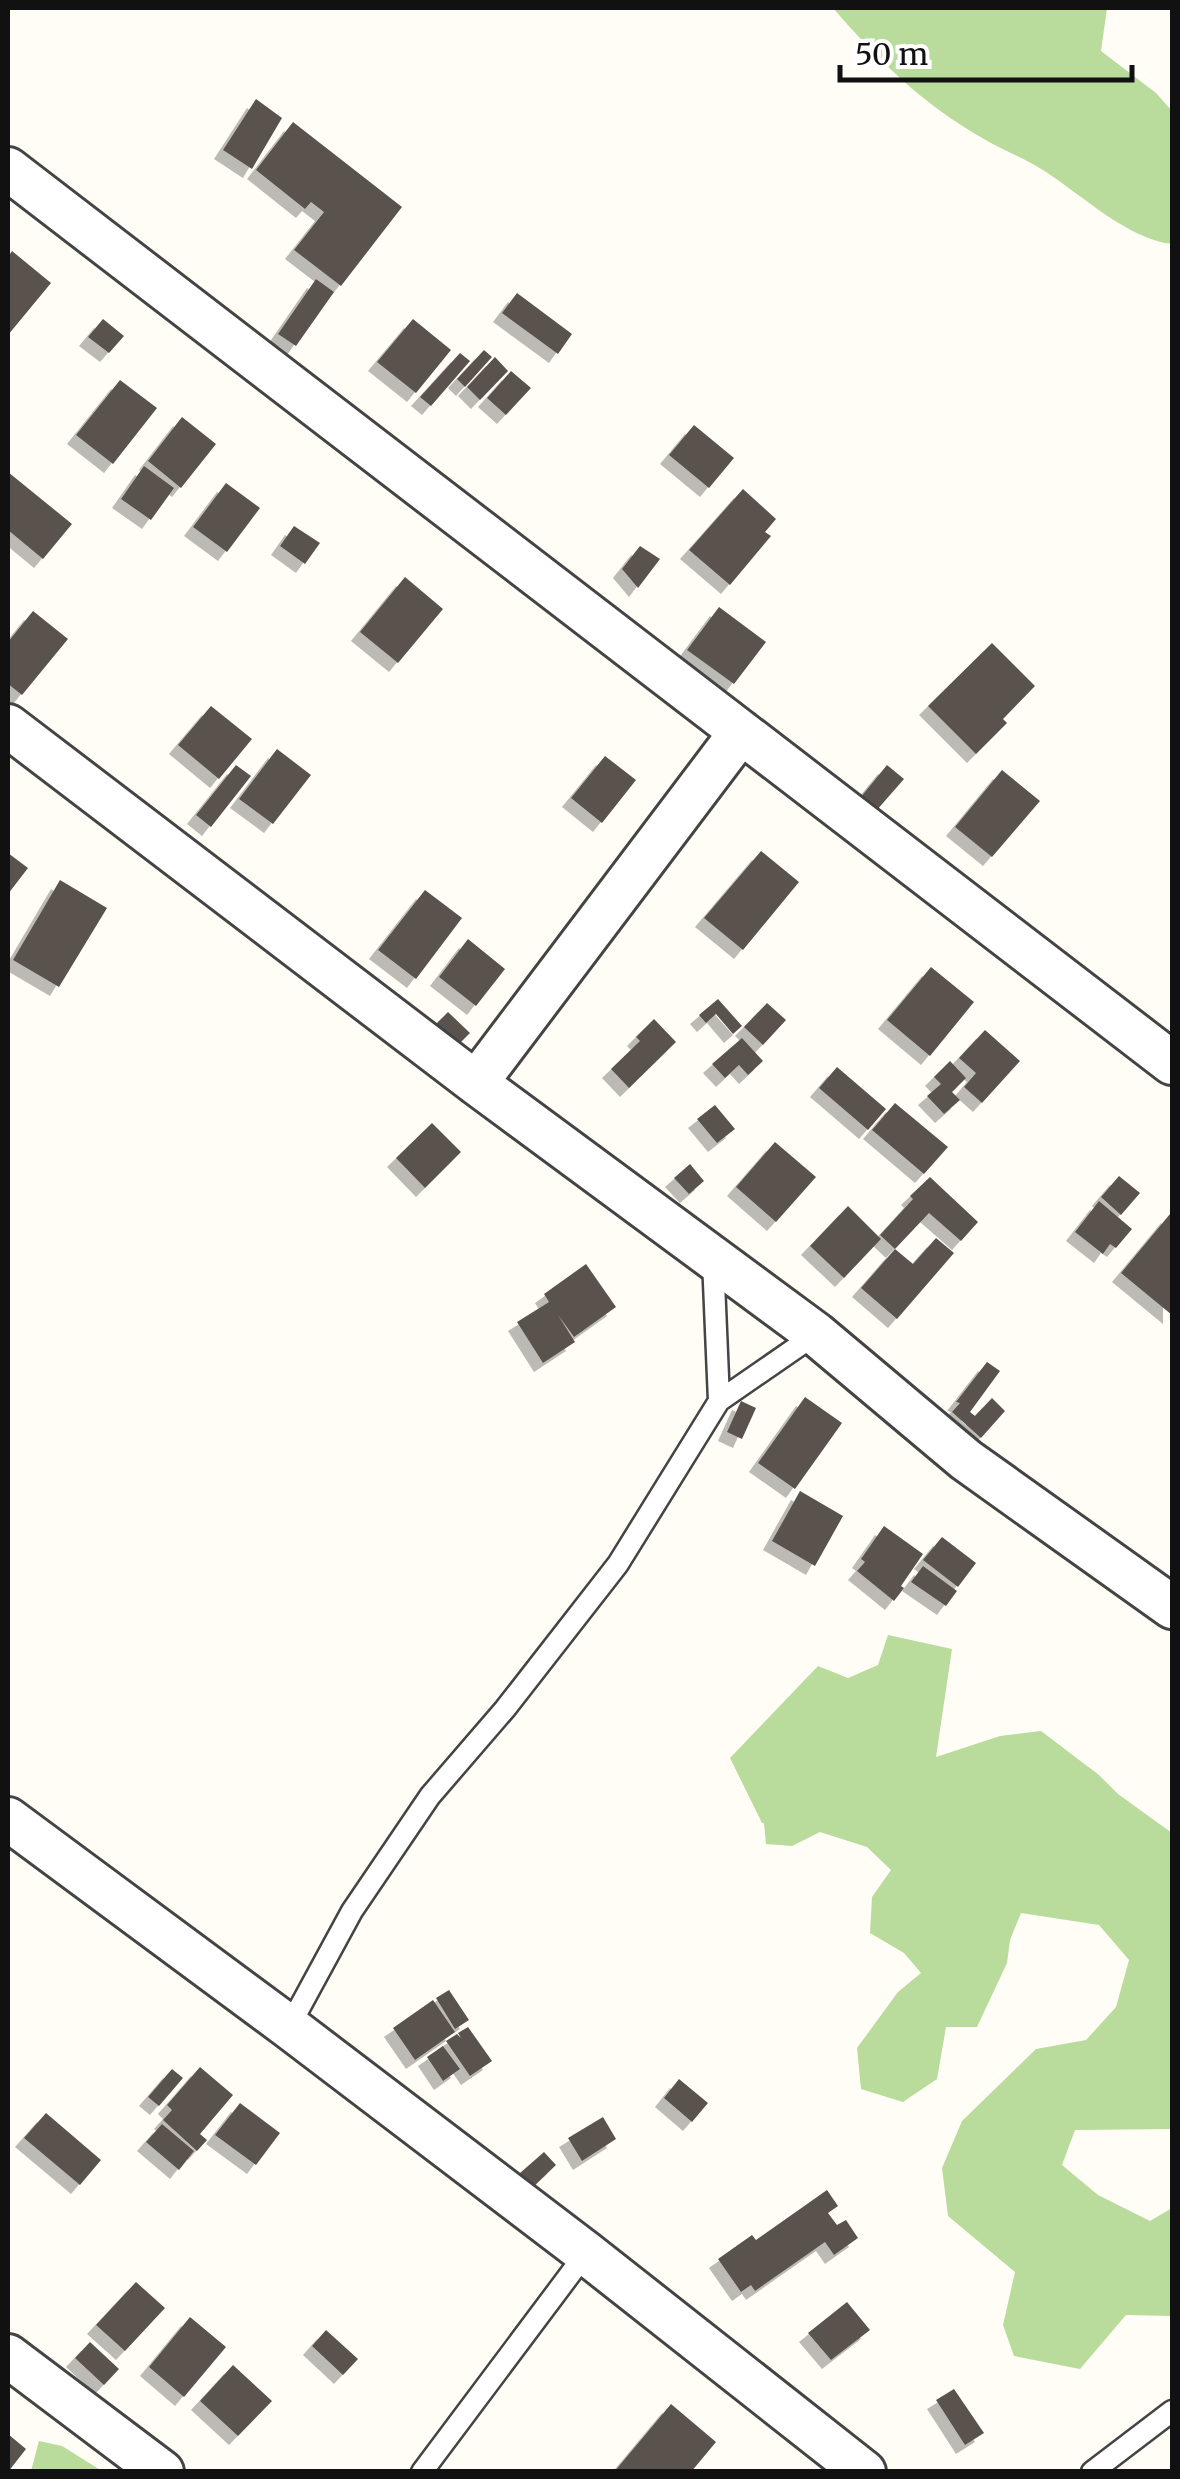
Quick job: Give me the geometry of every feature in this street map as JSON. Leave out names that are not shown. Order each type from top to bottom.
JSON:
[{"type":"street","points":[[8,169],[1172,1063]]},
{"type":"street","points":[[8,726],[476,1083],[816,1334],[966,1460],[1172,1607]]},
{"type":"street","points":[[476,1083],[741,732]]},
{"type":"street","points":[[8,1819],[586,2253],[864,2472]]},
{"type":"street","points":[[8,2356],[162,2472]]},
{"type":"lane","points":[[713,1259],[719,1401]]},
{"type":"lane","points":[[288,2027],[352,1910],[430,1796],[505,1709],[618,1564],[719,1401],[816,1334]]},
{"type":"lane","points":[[422,2472],[586,2253]]},
{"type":"lane","points":[[1092,2472],[1172,2410]]},
{"type":"green space","points":[[833,8],[1107,8],[1101,51],[1156,93],[1172,111],[1172,244],[1123,225],[1039,167],[940,111],[885,64]]},
{"type":"green space","points":[[888,1635],[952,1649],[936,1757],[1000,1736],[1041,1731],[1172,1833],[1172,2129],[1075,2130],[1062,2165],[1098,2195],[1150,2221],[1172,2208],[1172,2316],[1126,2315],[1080,2369],[1014,2356],[1003,2325],[1015,2272],[948,2216],[942,2168],[962,2121],[1036,2049],[1086,2040],[1116,2007],[1129,1960],[1099,1925],[1021,1913],[1010,1940],[1007,1963],[977,2027],[946,2027],[937,2079],[903,2102],[861,2089],[857,2048],[898,1992],[921,1973],[904,1953],[870,1933],[872,1897],[891,1870],[867,1847],[820,1832],[792,1846],[766,1844],[764,1823],[730,1758],[818,1666],[848,1678],[878,1665]]},
{"type":"green space","points":[[39,2441],[62,2446],[102,2471],[31,2471]]},
{"type":"building","points":[[256,99],[282,118],[252,169],[223,150]]},
{"type":"building","points":[[293,122],[402,207],[341,286],[294,250],[324,212],[311,202],[305,209],[256,170]]},
{"type":"building","points":[[12,251],[51,283],[8,335],[8,257]]},
{"type":"building","points":[[316,279],[334,292],[296,346],[278,334]]},
{"type":"building","points":[[517,293],[572,334],[558,354],[502,313]]},
{"type":"building","points":[[103,319],[124,336],[109,353],[88,337]]},
{"type":"building","points":[[413,319],[451,350],[416,393],[377,362]]},
{"type":"building","points":[[484,350],[492,357],[465,387],[457,379]]},
{"type":"building","points":[[460,353],[470,361],[431,406],[420,397]]},
{"type":"building","points":[[495,357],[508,371],[480,400],[467,387]]},
{"type":"building","points":[[511,371],[531,388],[506,415],[487,398]]},
{"type":"building","points":[[120,380],[157,408],[113,464],[76,435]]},
{"type":"building","points":[[182,417],[216,444],[181,488],[148,461]]},
{"type":"building","points":[[694,425],[734,458],[709,488],[669,455]]},
{"type":"building","points":[[144,466],[174,488],[151,520],[121,499]]},
{"type":"building","points":[[8,472],[72,524],[43,559],[8,530]]},
{"type":"building","points":[[226,483],[260,508],[227,552],[193,527]]},
{"type":"building","points":[[743,489],[776,519],[765,532],[771,536],[730,585],[689,550]]},
{"type":"building","points":[[294,526],[320,543],[305,564],[280,546]]},
{"type":"building","points":[[640,546],[660,559],[638,588],[622,569]]},
{"type":"building","points":[[405,577],[443,609],[398,663],[360,632]]},
{"type":"building","points":[[719,607],[766,642],[734,684],[687,650]]},
{"type":"building","points":[[33,611],[68,639],[22,695],[8,684],[8,642]]},
{"type":"building","points":[[992,643],[1035,686],[1003,719],[1007,723],[976,754],[928,706]]},
{"type":"building","points":[[211,706],[252,739],[219,779],[178,745]]},
{"type":"building","points":[[277,749],[311,775],[273,824],[239,799]]},
{"type":"building","points":[[605,756],[636,780],[602,823],[571,798]]},
{"type":"building","points":[[236,765],[251,776],[211,827],[196,815]]},
{"type":"building","points":[[887,765],[904,779],[876,811],[860,798]]},
{"type":"building","points":[[1002,770],[1040,801],[992,857],[955,827]]},
{"type":"building","points":[[761,851],[799,882],[743,950],[704,918]]},
{"type":"building","points":[[8,853],[28,868],[8,894]]},
{"type":"building","points":[[60,880],[107,908],[59,987],[13,960]]},
{"type":"building","points":[[425,890],[462,918],[416,979],[378,950]]},
{"type":"building","points":[[468,939],[505,969],[476,1006],[439,977]]},
{"type":"building","points":[[931,967],[974,1002],[930,1056],[887,1020]]},
{"type":"building","points":[[718,999],[742,1026],[733,1034],[716,1014],[706,1023],[699,1015]]},
{"type":"building","points":[[767,1003],[786,1020],[763,1045],[744,1027]]},
{"type":"building","points":[[448,1012],[470,1033],[451,1052],[430,1030]]},
{"type":"building","points":[[654,1019],[676,1042],[629,1088],[611,1069],[640,1041],[636,1037]]},
{"type":"building","points":[[985,1030],[1020,1061],[982,1103],[964,1087],[976,1073],[959,1058]]},
{"type":"building","points":[[742,1038],[763,1061],[748,1075],[739,1065],[725,1078],[712,1064]]},
{"type":"building","points":[[950,1061],[966,1078],[952,1092],[960,1100],[944,1114],[927,1096],[941,1084],[934,1077]]},
{"type":"building","points":[[837,1067],[886,1109],[868,1130],[819,1088]]},
{"type":"building","points":[[895,1103],[948,1147],[924,1174],[872,1130]]},
{"type":"building","points":[[715,1105],[735,1129],[717,1143],[697,1119]]},
{"type":"building","points":[[432,1123],[461,1152],[425,1188],[396,1158]]},
{"type":"building","points":[[775,1142],[816,1177],[776,1222],[736,1187]]},
{"type":"building","points":[[690,1164],[704,1181],[689,1194],[674,1178]]},
{"type":"building","points":[[1119,1176],[1140,1193],[1121,1215],[1101,1197]]},
{"type":"building","points":[[930,1177],[978,1222],[961,1241],[929,1213],[895,1249],[880,1235]]},
{"type":"building","points":[[1099,1201],[1132,1229],[1116,1248],[1110,1244],[1103,1254],[1075,1232]]},
{"type":"building","points":[[848,1206],[881,1239],[844,1278],[810,1246]]},
{"type":"building","points":[[1172,1216],[1172,1315],[1121,1273]]},
{"type":"building","points":[[936,1238],[954,1253],[897,1319],[861,1288],[895,1249],[913,1264]]},
{"type":"building","points":[[586,1264],[616,1307],[574,1337],[558,1315],[575,1342],[543,1363],[517,1322],[549,1302],[544,1294]]},
{"type":"building","points":[[987,1362],[1000,1371],[970,1412],[975,1416],[992,1398],[1005,1411],[981,1438],[952,1412]]},
{"type":"building","points":[[805,1397],[842,1423],[795,1489],[758,1463]]},
{"type":"building","points":[[741,1401],[756,1408],[742,1439],[727,1432]]},
{"type":"building","points":[[800,1491],[843,1516],[815,1566],[772,1541]]},
{"type":"building","points":[[884,1526],[923,1554],[894,1601],[857,1571]]},
{"type":"building","points":[[942,1537],[976,1563],[958,1587],[923,1560]]},
{"type":"building","points":[[923,1566],[957,1591],[946,1606],[911,1582]]},
{"type":"building","points":[[449,1990],[469,2020],[455,2029],[436,1998]]},
{"type":"building","points":[[433,2000],[455,2032],[415,2060],[393,2028]]},
{"type":"building","points":[[468,2027],[492,2061],[470,2076],[446,2041],[457,2034],[461,2038],[458,2033]]},
{"type":"building","points":[[443,2046],[460,2069],[443,2081],[427,2057]]},
{"type":"building","points":[[200,2067],[233,2095],[200,2134],[207,2140],[197,2151],[163,2120],[172,2110],[167,2105]]},
{"type":"building","points":[[172,2069],[183,2078],[159,2106],[148,2097]]},
{"type":"building","points":[[679,2079],[708,2103],[692,2122],[664,2098]]},
{"type":"building","points":[[240,2103],[280,2133],[256,2165],[215,2135]]},
{"type":"building","points":[[46,2113],[101,2160],[80,2185],[24,2138]]},
{"type":"building","points":[[603,2117],[616,2139],[582,2161],[568,2138]]},
{"type":"building","points":[[162,2124],[194,2151],[179,2170],[146,2142]]},
{"type":"building","points":[[544,2152],[556,2165],[533,2187],[520,2173]]},
{"type":"building","points":[[827,2190],[838,2206],[828,2213],[837,2225],[846,2220],[858,2238],[834,2255],[825,2242],[755,2291],[751,2285],[741,2292],[718,2259],[752,2235],[756,2240]]},
{"type":"building","points":[[136,2282],[165,2308],[125,2351],[96,2325]]},
{"type":"building","points":[[847,2302],[870,2330],[831,2360],[808,2333]]},
{"type":"building","points":[[190,2317],[226,2347],[184,2397],[149,2367]]},
{"type":"building","points":[[326,2330],[358,2359],[343,2375],[312,2346]]},
{"type":"building","points":[[90,2342],[119,2369],[104,2385],[75,2358]]},
{"type":"building","points":[[233,2365],[272,2401],[238,2436],[200,2401]]},
{"type":"building","points":[[954,2389],[984,2433],[965,2445],[936,2400]]},
{"type":"building","points":[[671,2404],[716,2442],[691,2472],[614,2472]]},
{"type":"building","points":[[8,2434],[26,2449],[8,2472]]}]
